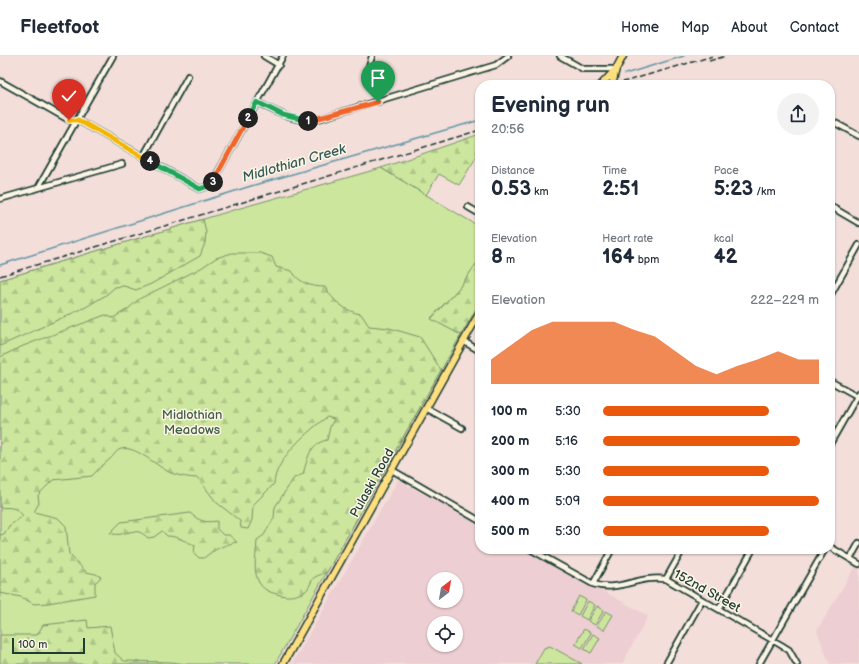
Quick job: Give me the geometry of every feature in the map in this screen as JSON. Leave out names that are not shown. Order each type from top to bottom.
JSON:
[{"type":"main road","points":[[613,80],[616,69],[623,56]]},
{"type":"main road","points":[[606,80],[616,69]]},
{"type":"main road","name":"Pulaski Road","points":[[283,664],[475,321]]},
{"type":"street","points":[[38,188],[113,56]]},
{"type":"street","points":[[264,56],[278,64]]},
{"type":"street","points":[[0,81],[69,120],[78,120],[200,189],[211,185],[283,56]]},
{"type":"street","points":[[372,56],[369,67],[378,102]]},
{"type":"street","points":[[257,102],[283,115],[304,121],[315,120],[496,65],[508,56]]},
{"type":"street","points":[[560,56],[583,69],[616,69]]},
{"type":"street","points":[[142,157],[188,76]]},
{"type":"street","points":[[835,123],[859,136]]},
{"type":"street","points":[[0,199],[122,164]]},
{"type":"street","points":[[468,207],[475,211]]},
{"type":"street","points":[[835,209],[859,223]]},
{"type":"street","points":[[835,287],[859,244]]},
{"type":"street","points":[[463,342],[475,348]]},
{"type":"street","points":[[835,384],[858,395],[835,435]]},
{"type":"street","points":[[426,408],[462,428]]},
{"type":"street","points":[[392,470],[475,518]]},
{"type":"street","points":[[850,559],[859,543]]},
{"type":"street","points":[[835,550],[859,564]]},
{"type":"street","name":"152nd Street","points":[[539,554],[603,588],[615,587],[654,577],[666,579],[789,650],[797,664]]},
{"type":"street","points":[[593,584],[609,554]]},
{"type":"street","points":[[666,579],[680,554]]},
{"type":"street","points":[[719,610],[750,554]]},
{"type":"street","points":[[759,664],[822,554]]},
{"type":"street","points":[[666,664],[702,600]]},
{"type":"shaded area","points":[[398,480],[475,522],[475,554],[531,554],[578,581],[601,590],[648,616],[622,664],[292,664]]},
{"type":"shaded area","points":[[855,567],[859,569],[859,664],[830,664],[817,631]]},
{"type":"green space","points":[[475,136],[475,159],[459,185],[439,174],[426,195],[381,168]]},
{"type":"green space","name":"Midlothian Meadows","points":[[381,168],[475,224],[475,266],[459,288],[431,318],[461,335],[275,664],[0,664],[0,280],[237,209]]},
{"type":"green space","points":[[203,219],[206,232],[205,243],[200,256],[151,284],[136,290],[124,286],[115,287],[106,295],[86,307],[0,346],[0,280]]},
{"type":"green space","points":[[232,253],[260,253],[272,257],[276,267],[292,271],[298,279],[306,284],[325,287],[340,305],[350,311],[361,314],[369,326],[389,328],[420,337],[441,370],[327,572],[315,577],[308,589],[304,592],[294,596],[287,596],[268,591],[262,586],[258,580],[255,565],[257,540],[264,535],[274,518],[275,507],[294,478],[303,474],[308,457],[313,448],[321,442],[327,440],[330,427],[334,419],[327,417],[302,438],[286,456],[280,465],[274,484],[253,505],[252,520],[248,529],[241,528],[240,521],[216,502],[198,478],[184,477],[171,473],[133,450],[121,449],[117,451],[92,476],[53,480],[38,495],[39,503],[34,512],[58,518],[66,526],[69,554],[86,572],[96,574],[101,577],[95,583],[95,595],[34,604],[21,597],[0,593],[0,535],[4,534],[9,526],[23,516],[13,508],[0,508],[0,357],[23,346],[105,315],[113,318],[128,309],[139,299],[201,268],[216,258]]},
{"type":"green space","points":[[475,266],[475,311],[461,335],[431,319],[459,288]]},
{"type":"green space","points":[[190,513],[202,521],[217,521],[217,529],[223,535],[229,535],[237,542],[219,548],[204,558],[199,558],[194,553],[195,545],[178,538],[167,536],[162,531],[154,537],[148,538],[143,534],[133,531],[120,534],[110,533],[121,522]]},
{"type":"green space","points":[[579,596],[586,600],[578,615],[571,611]]},
{"type":"green space","points":[[588,601],[595,605],[587,620],[580,616]]},
{"type":"green space","points":[[597,606],[604,610],[595,625],[588,621]]},
{"type":"green space","points":[[606,611],[613,615],[604,630],[597,626]]},
{"type":"green space","points":[[87,620],[88,628],[110,626],[115,653],[124,661],[171,662],[186,664],[0,664],[0,635],[37,635],[43,625]]},
{"type":"green space","points":[[584,629],[591,633],[582,648],[575,644]]},
{"type":"green space","points":[[593,634],[600,638],[591,653],[584,649]]},
{"type":"green space","points":[[550,646],[582,664],[535,664],[544,648]]},
{"type":"waterway","name":"Midlothian Creek","points":[[625,74],[684,56]]},
{"type":"waterway","name":"Midlothian Creek","points":[[0,265],[251,186],[475,121]]},
{"type":"railway","points":[[630,80],[713,56]]},
{"type":"railway","points":[[709,61],[726,56]]},
{"type":"railway","points":[[0,276],[475,132]]},
{"type":"route","points":[[69,120],[78,120],[200,189],[211,185],[257,102],[283,115],[304,121],[315,120],[378,102]]}]
